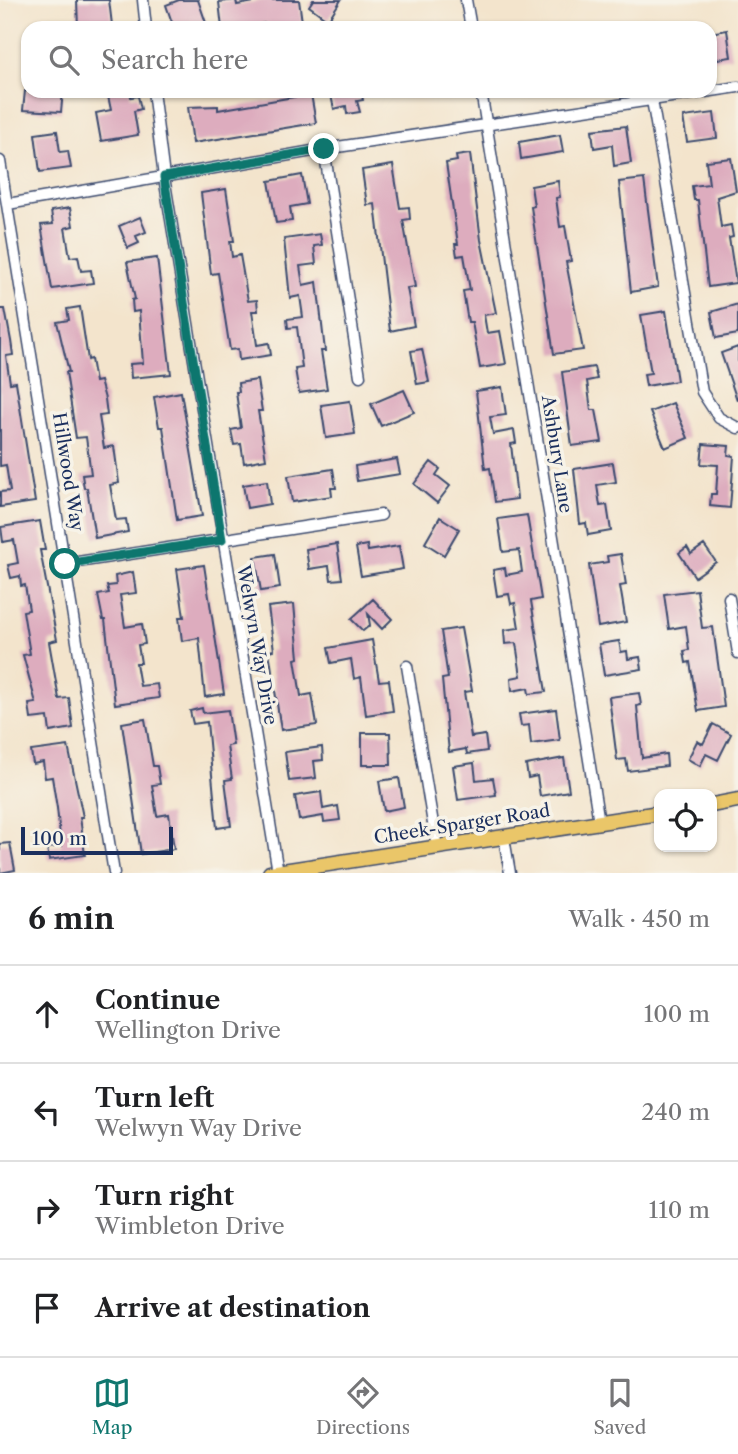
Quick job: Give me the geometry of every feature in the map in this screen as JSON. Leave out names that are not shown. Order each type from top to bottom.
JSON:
[{"type":"main road","points":[[717,804],[738,800]]},
{"type":"main road","name":"Cheek-Sparger Road","points":[[274,872],[654,814]]},
{"type":"street","points":[[143,0],[145,21]]},
{"type":"street","points":[[466,0],[470,21]]},
{"type":"street","points":[[717,90],[738,87]]},
{"type":"street","name":"Welwyn Way Drive","points":[[154,98],[164,177],[274,872]]},
{"type":"street","name":"Ashbury Lane","points":[[482,98],[599,822]]},
{"type":"street","points":[[8,204],[324,149],[665,98]]},
{"type":"street","points":[[652,100],[696,372],[710,409],[735,427]]},
{"type":"street","points":[[324,149],[360,376]]},
{"type":"street","name":"Hillwood Way","points":[[0,160],[114,873]]},
{"type":"street","points":[[65,564],[381,515]]},
{"type":"street","points":[[729,598],[738,653]]},
{"type":"street","points":[[407,666],[437,848]]},
{"type":"street","points":[[505,838],[510,873]]},
{"type":"building","points":[[77,0],[109,0],[112,21],[78,21]]},
{"type":"building","points":[[179,0],[198,0],[205,21],[172,21],[166,5]]},
{"type":"building","points":[[236,0],[237,5],[265,0],[299,0],[302,21],[221,21],[219,2]]},
{"type":"building","points":[[313,0],[341,0],[328,20],[309,6]]},
{"type":"building","points":[[727,30],[731,57],[717,59],[717,32]]},
{"type":"building","points":[[24,98],[62,98],[61,112],[23,110]]},
{"type":"building","points":[[108,98],[138,98],[141,109],[134,111],[138,135],[101,141],[96,113],[111,110]]},
{"type":"building","points":[[288,98],[312,98],[316,123],[193,143],[188,107],[218,106],[218,110]]},
{"type":"building","points":[[332,98],[363,98],[357,101],[360,112],[347,114],[346,106],[334,109]]},
{"type":"building","points":[[714,113],[717,138],[687,142],[683,117]]},
{"type":"building","points":[[626,126],[631,163],[614,166],[612,145],[594,148],[592,130]]},
{"type":"building","points":[[57,131],[60,152],[68,151],[71,168],[40,172],[35,134]]},
{"type":"building","points":[[560,135],[563,152],[521,159],[519,142]]},
{"type":"building","points":[[470,154],[481,240],[496,313],[484,315],[487,333],[500,331],[506,364],[480,368],[472,322],[468,322],[463,291],[470,290],[464,255],[457,256],[455,244],[458,244],[446,163],[457,161],[456,156]]},
{"type":"building","points":[[731,158],[736,191],[717,197],[721,227],[731,225],[733,237],[729,238],[736,283],[708,287],[698,200],[694,200],[692,186],[709,184],[706,161]]},
{"type":"building","points":[[393,165],[400,208],[409,207],[410,219],[403,220],[415,287],[407,288],[414,326],[390,331],[375,204],[367,205],[362,170]]},
{"type":"building","points":[[302,175],[307,204],[290,207],[292,221],[276,223],[269,181]]},
{"type":"building","points":[[644,179],[658,287],[631,292],[619,182]]},
{"type":"building","points":[[558,181],[560,197],[556,198],[560,227],[565,226],[571,261],[566,262],[583,350],[554,354],[531,207],[534,206],[531,186]]},
{"type":"building","points":[[226,189],[234,241],[230,241],[232,257],[240,255],[248,301],[257,300],[258,311],[252,311],[257,345],[269,343],[271,355],[239,360],[238,349],[230,350],[218,273],[211,274],[201,193]]},
{"type":"building","points":[[70,208],[73,226],[65,228],[70,257],[78,256],[81,271],[91,270],[93,283],[52,289],[41,225],[53,224],[51,211]]},
{"type":"building","points":[[140,217],[146,232],[136,236],[139,243],[128,248],[119,226]]},
{"type":"building","points":[[320,234],[322,245],[314,246],[316,264],[300,266],[303,285],[317,282],[325,351],[321,351],[327,389],[299,393],[295,369],[302,368],[297,327],[288,328],[287,319],[303,317],[300,296],[290,298],[284,239]]},
{"type":"building","points":[[157,258],[171,374],[131,378],[130,364],[143,363],[139,311],[133,312],[132,300],[135,299],[127,262]]},
{"type":"building","points":[[738,304],[738,334],[716,338],[711,312]]},
{"type":"building","points":[[80,307],[88,360],[91,359],[95,382],[100,381],[105,399],[107,415],[99,416],[104,448],[114,446],[119,483],[110,485],[116,520],[126,519],[128,532],[95,538],[87,488],[84,488],[82,475],[91,474],[86,437],[76,438],[66,372],[69,372],[57,322],[69,320],[67,309]]},
{"type":"building","points":[[0,309],[5,309],[11,341],[13,355],[6,356],[10,383],[16,382],[35,502],[0,507],[0,492],[10,491],[6,465],[0,466]]},
{"type":"building","points":[[666,311],[677,381],[646,386],[644,374],[651,373],[641,315]]},
{"type":"building","points":[[738,347],[738,400],[737,400],[721,353]]},
{"type":"building","points":[[422,349],[429,382],[417,384],[411,351]]},
{"type":"building","points":[[594,367],[597,379],[587,381],[591,410],[596,410],[602,442],[572,446],[562,372]]},
{"type":"building","points":[[257,380],[262,411],[258,411],[266,459],[244,463],[241,444],[234,445],[231,430],[241,428],[236,392],[239,392],[238,383]]},
{"type":"building","points":[[502,387],[506,415],[490,417],[493,434],[514,430],[516,443],[511,444],[517,499],[495,502],[490,468],[485,469],[476,391]]},
{"type":"building","points":[[404,390],[414,412],[381,426],[371,404]]},
{"type":"building","points":[[181,392],[202,516],[177,520],[163,427],[159,427],[154,397]]},
{"type":"building","points":[[350,401],[355,434],[326,438],[321,405]]},
{"type":"building","points":[[673,403],[688,438],[665,448],[650,412]]},
{"type":"building","points":[[703,444],[729,446],[728,455],[734,456],[730,508],[710,506],[711,494],[716,494],[718,465],[701,464]]},
{"type":"building","points":[[397,459],[400,474],[357,481],[355,466]]},
{"type":"building","points":[[431,462],[440,469],[436,475],[450,486],[437,503],[414,484]]},
{"type":"building","points":[[613,463],[616,482],[597,485],[600,506],[607,505],[611,531],[588,535],[586,523],[580,524],[574,469]]},
{"type":"building","points":[[333,469],[336,488],[331,488],[332,496],[292,502],[288,476]]},
{"type":"building","points":[[267,481],[270,504],[247,508],[243,485]]},
{"type":"building","points":[[527,515],[541,599],[531,601],[546,692],[529,694],[528,688],[512,691],[511,678],[521,676],[516,643],[505,644],[504,630],[519,628],[515,603],[511,604],[509,594],[497,596],[493,570],[505,568],[506,575],[522,572],[519,550],[503,552],[498,519]]},
{"type":"building","points":[[440,517],[459,529],[444,555],[425,543]]},
{"type":"building","points":[[40,521],[45,550],[40,550],[57,640],[49,642],[59,699],[69,698],[73,728],[50,732],[48,717],[31,719],[29,704],[36,703],[23,655],[30,654],[23,611],[29,610],[25,585],[21,586],[20,576],[11,578],[8,565],[18,563],[14,540],[3,542],[1,527]]},
{"type":"building","points":[[337,544],[342,579],[331,580],[329,566],[309,569],[306,549]]},
{"type":"building","points":[[367,545],[368,551],[399,546],[403,569],[361,576],[356,547]]},
{"type":"building","points":[[704,545],[716,562],[695,577],[679,553],[687,547],[691,554]]},
{"type":"building","points":[[275,554],[280,588],[261,591],[255,557]]},
{"type":"building","points":[[621,554],[626,585],[620,586],[626,622],[598,627],[589,565],[608,562],[607,556]]},
{"type":"building","points":[[204,565],[224,694],[205,697],[199,638],[182,641],[179,617],[184,617],[177,569]]},
{"type":"building","points":[[133,572],[136,593],[120,595],[125,627],[142,624],[145,644],[138,645],[141,663],[136,663],[140,686],[157,684],[159,698],[115,704],[105,620],[98,595],[109,593],[107,586],[116,585],[115,576]]},
{"type":"building","points":[[697,590],[702,628],[713,627],[724,707],[698,711],[690,662],[686,663],[684,651],[689,650],[686,626],[669,629],[664,594]]},
{"type":"building","points":[[373,599],[392,619],[382,629],[368,614],[370,625],[363,631],[351,619]]},
{"type":"building","points":[[294,604],[299,658],[295,659],[301,696],[312,694],[317,725],[281,730],[269,651],[274,650],[268,607]]},
{"type":"building","points":[[461,628],[472,691],[464,692],[471,737],[485,735],[487,751],[467,754],[466,749],[449,752],[442,679],[448,678],[441,631]]},
{"type":"building","points":[[372,640],[379,681],[389,680],[393,711],[366,715],[361,677],[354,679],[351,659],[331,663],[328,648]]},
{"type":"building","points":[[619,641],[621,652],[627,651],[628,659],[640,657],[642,669],[604,675],[599,644]]},
{"type":"building","points":[[639,693],[641,705],[637,706],[642,758],[666,754],[667,766],[628,771],[626,759],[617,760],[609,697]]},
{"type":"building","points":[[202,708],[203,713],[228,710],[233,745],[227,746],[232,779],[225,780],[231,826],[217,828],[207,722],[193,724],[190,711]]},
{"type":"building","points":[[556,709],[560,740],[531,744],[529,725],[521,726],[519,714]]},
{"type":"building","points":[[145,719],[153,766],[157,766],[160,784],[152,785],[157,816],[169,814],[174,849],[141,854],[122,723]]},
{"type":"building","points":[[713,724],[731,734],[718,760],[706,754],[700,766],[688,759],[697,741],[703,744]]},
{"type":"building","points":[[362,733],[390,733],[391,765],[362,765]]},
{"type":"building","points":[[68,746],[83,817],[80,817],[85,855],[49,860],[47,848],[61,846],[52,777],[45,778],[43,762],[33,764],[31,751]]},
{"type":"building","points":[[322,747],[323,760],[314,761],[316,778],[289,781],[285,752]]},
{"type":"building","points":[[564,758],[569,791],[540,796],[537,776],[528,778],[526,765]]},
{"type":"building","points":[[474,763],[476,780],[493,778],[496,795],[458,800],[453,766]]},
{"type":"building","points":[[399,778],[404,807],[384,811],[379,781]]},
{"type":"building","points":[[321,792],[323,809],[338,806],[340,820],[324,822],[323,816],[299,820],[295,796]]},
{"type":"building","points":[[10,843],[15,870],[0,873],[0,844]]},
{"type":"route","points":[[65,564],[222,540],[164,177],[324,149]]}]
